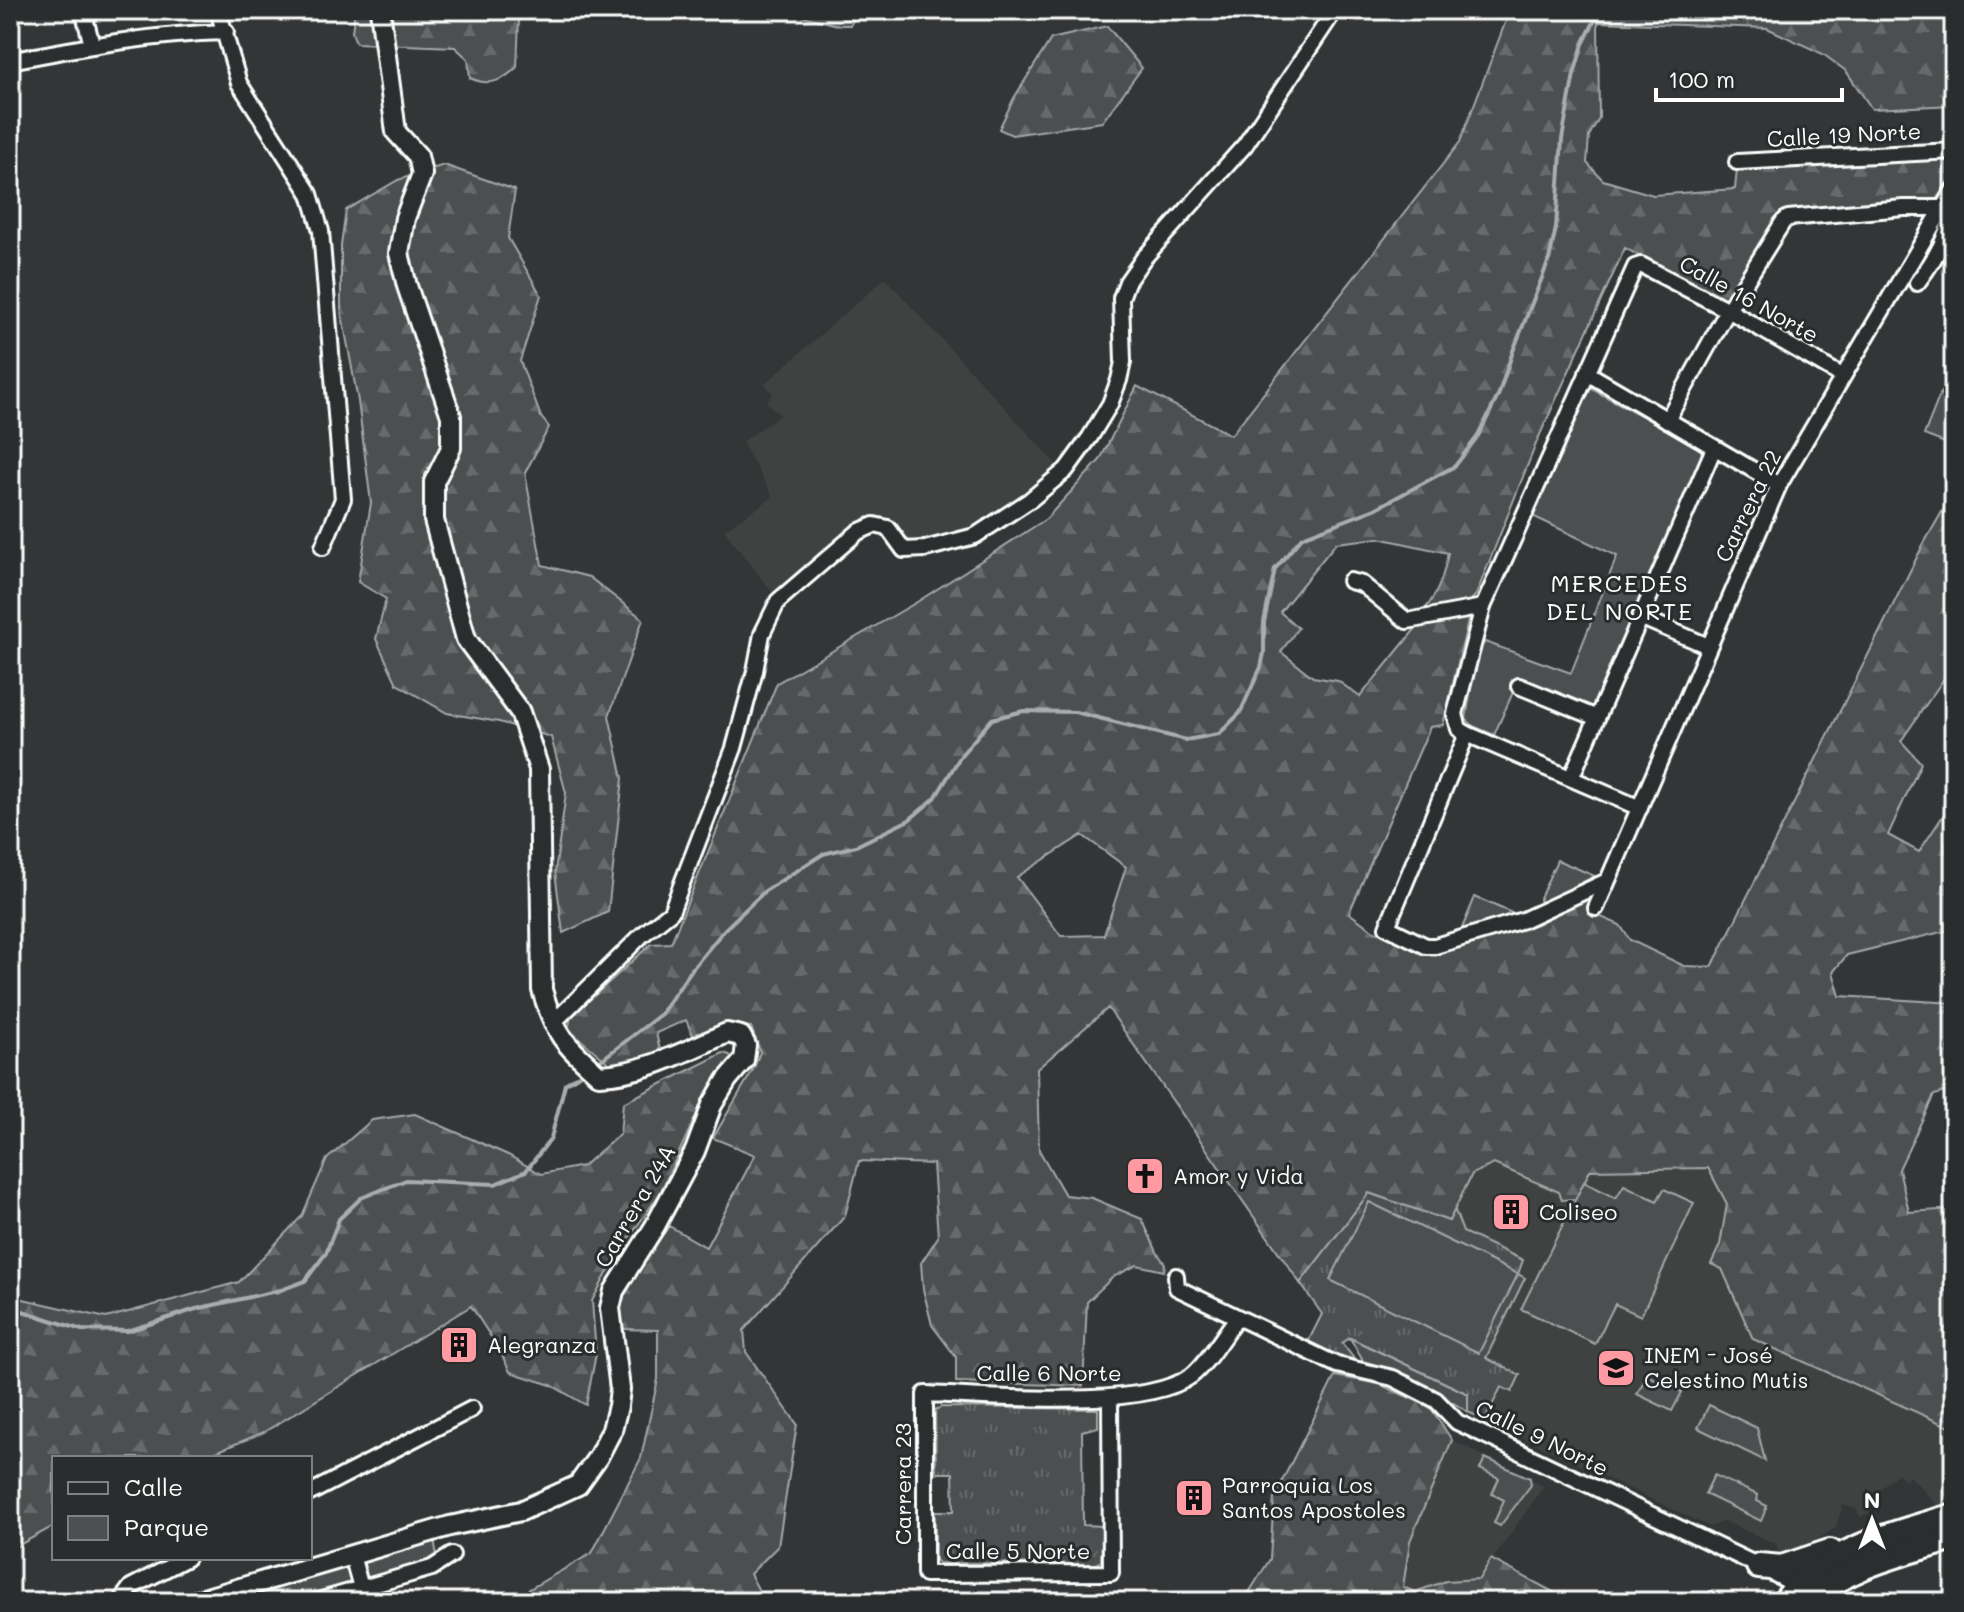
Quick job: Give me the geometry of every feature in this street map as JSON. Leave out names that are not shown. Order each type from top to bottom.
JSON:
[{"type":"main road","points":[[1759,1566],[1782,1568],[1954,1516]]},
{"type":"main road","points":[[1800,1599],[1846,1573],[1954,1538]]},
{"type":"main road","points":[[1800,1599],[1823,1567],[1860,1545]]},
{"type":"street","points":[[83,10],[92,45]]},
{"type":"street","points":[[218,10],[239,83],[310,194],[321,231],[343,499],[323,547]]},
{"type":"street","points":[[380,10],[396,132],[418,156],[422,174],[405,218],[399,253],[407,286],[451,416],[451,448],[434,482],[434,520],[466,639],[520,712],[539,769],[542,990],[552,1024],[642,935],[671,912],[734,748],[762,634],[778,601],[858,532],[874,525],[888,528],[904,550],[925,549],[975,536],[1030,500],[1066,470],[1110,404],[1119,380],[1123,362],[1121,298],[1127,282],[1143,259],[1245,145],[1335,10]]},
{"type":"street","points":[[10,61],[92,45],[226,32]]},
{"type":"street","name":"Calle 19 Norte","points":[[1737,162],[1954,151]]},
{"type":"street","points":[[1667,420],[1728,310],[1783,222],[1795,216],[1941,208],[1953,190]]},
{"type":"street","points":[[1917,283],[1938,254],[1949,230],[1953,190]]},
{"type":"street","name":"Carrera 22","points":[[1596,908],[1779,485],[1941,208]]},
{"type":"street","name":"Calle 16 Norte","points":[[1587,373],[1635,267],[1641,265],[1728,310],[1842,376]]},
{"type":"street","points":[[1640,808],[1459,729],[1455,714],[1483,607],[1587,373],[1779,485]]},
{"type":"street","points":[[1571,778],[1714,448]]},
{"type":"street","points":[[1350,581],[1362,584],[1407,621],[1483,607]]},
{"type":"street","points":[[1640,617],[1708,646]]},
{"type":"street","points":[[1519,686],[1597,718]]},
{"type":"street","points":[[1467,734],[1387,927],[1426,946],[1435,946],[1523,920],[1607,881]]},
{"type":"street","name":"Carrera 24A","points":[[193,1602],[450,1526],[535,1506],[578,1485],[598,1457],[612,1430],[620,1389],[611,1325],[610,1308],[614,1291],[662,1213],[695,1151],[712,1105],[744,1060],[746,1045],[741,1036],[727,1033],[631,1071],[599,1075],[565,1044],[552,1024]]},
{"type":"street","name":"Calle 9 Norte","points":[[1176,1276],[1177,1288],[1237,1318],[1337,1365],[1393,1378],[1436,1400],[1457,1422],[1759,1566],[1786,1580],[1800,1599]]},
{"type":"street","name":"Calle 6 Norte","points":[[925,1394],[1110,1399],[1168,1388],[1193,1375],[1237,1318]]},
{"type":"street","name":"Carrera 23","points":[[925,1394],[925,1574]]},
{"type":"street","name":"Calle 5 Norte","points":[[925,1574],[1111,1573],[1110,1399]]},
{"type":"street","points":[[312,1492],[472,1409]]},
{"type":"street","points":[[352,1555],[353,1594]]},
{"type":"street","points":[[314,1602],[353,1594],[432,1568],[452,1555]]},
{"type":"street","points":[[120,1602],[131,1587],[183,1560]]},
{"type":"shaded area","points":[[885,278],[1059,467],[980,523],[929,545],[909,543],[886,520],[864,523],[774,594],[724,530],[773,497],[742,442],[780,415],[766,402],[773,394],[765,384]]},
{"type":"shaded area","name":"INEM - José Celestino Mutis","points":[[1494,1164],[1559,1192],[1590,1170],[1708,1168],[1727,1204],[1720,1245],[1711,1264],[1722,1269],[1753,1339],[1954,1429],[1954,1501],[1937,1505],[1910,1476],[1905,1480],[1898,1473],[1864,1504],[1871,1512],[1860,1517],[1856,1509],[1843,1505],[1836,1527],[1795,1555],[1784,1556],[1776,1544],[1724,1521],[1710,1527],[1468,1412],[1468,1394],[1350,1338],[1341,1342],[1300,1283],[1454,1208],[1472,1174]]},
{"type":"shaded area","points":[[1452,1440],[1544,1486],[1479,1579],[1446,1581],[1415,1592],[1403,1587],[1410,1541]]},
{"type":"green space","points":[[355,10],[500,10],[519,20],[517,67],[501,79],[483,82],[470,78],[468,59],[455,47],[356,43],[352,32]]},
{"type":"green space","points":[[778,10],[860,10],[850,25],[838,25]]},
{"type":"green space","points":[[1510,10],[1954,10],[1954,105],[1872,109],[1846,71],[1823,54],[1767,28],[1598,22],[1599,118],[1589,136],[1587,163],[1603,180],[1653,195],[1735,189],[1737,169],[1945,158],[1954,173],[1935,201],[1780,212],[1727,302],[1721,303],[1625,248],[1538,439],[1476,595],[1470,601],[1427,613],[1425,609],[1440,582],[1448,553],[1379,538],[1336,543],[1280,612],[1298,628],[1281,652],[1313,677],[1338,681],[1360,697],[1416,628],[1466,618],[1468,621],[1443,725],[1430,727],[1349,913],[1374,931],[1432,956],[1537,924],[1594,894],[1589,905],[1594,914],[1620,925],[1630,940],[1684,966],[1712,967],[1923,545],[1954,491],[1954,664],[1901,741],[1921,763],[1888,835],[1919,852],[1954,799],[1954,929],[1847,955],[1833,972],[1840,996],[1954,1003],[1954,1090],[1934,1095],[1899,1169],[1909,1212],[1954,1209],[1954,1429],[1753,1339],[1722,1269],[1711,1264],[1720,1245],[1727,1204],[1708,1168],[1590,1170],[1576,1199],[1562,1200],[1559,1192],[1494,1164],[1472,1174],[1449,1221],[1369,1193],[1300,1283],[1108,1008],[1037,1069],[1039,1150],[1065,1195],[1092,1198],[1142,1219],[1165,1264],[1164,1271],[1137,1265],[1113,1277],[1087,1302],[1083,1386],[956,1382],[956,1357],[932,1325],[923,1289],[921,1263],[938,1237],[933,1164],[859,1161],[845,1216],[744,1330],[746,1352],[797,1424],[778,1546],[750,1574],[765,1602],[507,1602],[592,1553],[641,1458],[658,1379],[658,1330],[622,1329],[619,1310],[626,1285],[669,1226],[706,1247],[755,1155],[713,1138],[754,1068],[760,1052],[751,1027],[730,1025],[695,1040],[686,1020],[656,1033],[661,1054],[612,1066],[568,1029],[571,1017],[651,944],[671,943],[777,683],[917,602],[1046,519],[1100,460],[1137,386],[1231,435],[1460,142]],"holes":[[[1082,835],[1126,867],[1104,935],[1061,936],[1017,877]]]},
{"type":"green space","points":[[1107,26],[1142,68],[1102,122],[1012,135],[999,129],[1014,98],[1051,39]]},
{"type":"green space","points":[[444,165],[515,190],[508,238],[541,295],[520,361],[541,417],[549,427],[525,473],[542,565],[589,577],[643,619],[609,716],[623,778],[608,912],[563,933],[555,872],[566,793],[551,737],[499,722],[447,713],[397,684],[376,639],[386,599],[358,582],[371,503],[358,401],[341,309],[341,245],[346,210],[398,180]]},
{"type":"green space","points":[[1574,388],[1590,388],[1700,447],[1703,458],[1596,709],[1518,681],[1494,735],[1473,726],[1466,719],[1477,651],[1485,642],[1571,673],[1617,556],[1524,512]]},
{"type":"green space","points":[[1941,392],[1954,397],[1954,435],[1950,445],[1924,435]]},
{"type":"green space","points":[[1557,860],[1595,876],[1542,904],[1539,900]]},
{"type":"green space","points":[[1475,897],[1514,914],[1460,933]]},
{"type":"green space","points":[[723,1053],[730,1055],[731,1059],[710,1086],[660,1193],[616,1257],[592,1301],[596,1354],[586,1405],[551,1385],[510,1372],[471,1306],[264,1432],[207,1456],[52,1456],[52,1527],[10,1550],[10,1296],[106,1318],[239,1282],[302,1216],[327,1159],[372,1120],[415,1114],[508,1155],[541,1174],[583,1166],[620,1134],[623,1103]]},
{"type":"green space","points":[[1584,1182],[1616,1198],[1624,1185],[1657,1201],[1664,1189],[1694,1203],[1641,1316],[1615,1304],[1595,1344],[1521,1309]]},
{"type":"green space","points":[[1369,1193],[1449,1221],[1454,1208],[1463,1232],[1523,1260],[1518,1274],[1525,1278],[1486,1358],[1520,1375],[1512,1392],[1501,1387],[1485,1420],[1468,1412],[1468,1394],[1350,1338],[1342,1343],[1355,1360],[1312,1346],[1309,1340],[1322,1314],[1300,1283]]},
{"type":"green space","points":[[1369,1202],[1518,1274],[1479,1353],[1330,1280]]},
{"type":"green space","points":[[1350,1338],[1468,1394],[1468,1412],[1410,1376],[1363,1361]]},
{"type":"green space","points":[[1647,1375],[1682,1392],[1672,1411],[1637,1394]]},
{"type":"green space","points":[[1335,1376],[1379,1384],[1430,1407],[1452,1440],[1410,1541],[1403,1587],[1415,1592],[1446,1581],[1479,1579],[1491,1559],[1572,1602],[1243,1602],[1270,1559],[1274,1497]]},
{"type":"green space","points":[[1709,1405],[1757,1428],[1765,1461],[1698,1428]]},
{"type":"green space","points":[[941,1407],[1098,1409],[1098,1427],[1082,1431],[1083,1525],[1103,1526],[1101,1561],[1096,1564],[938,1563],[935,1560],[935,1511],[954,1511],[953,1473],[936,1473],[935,1410]]},
{"type":"green space","points":[[1485,1458],[1530,1478],[1531,1485],[1500,1526],[1494,1523],[1504,1500],[1492,1494],[1499,1478],[1480,1469]]},
{"type":"green space","points":[[1714,1475],[1758,1495],[1757,1501],[1767,1506],[1761,1521],[1705,1494]]},
{"type":"green space","points":[[434,1539],[437,1556],[429,1564],[365,1582],[361,1568],[366,1559]]},
{"type":"green space","points":[[345,1564],[352,1574],[351,1586],[298,1602],[217,1602]]},
{"type":"waterway","points":[[596,1064],[661,1014],[725,929],[765,891],[823,854],[856,846],[909,820],[935,798],[962,754],[992,719],[1023,711],[1075,712],[1186,740],[1219,734],[1240,713],[1261,667],[1264,622],[1275,569],[1302,537],[1375,509],[1455,466],[1478,436],[1498,396],[1549,260],[1556,228],[1562,139],[1574,74],[1583,44],[1600,10]]},
{"type":"waterway","points":[[10,1307],[82,1330],[128,1331],[196,1309],[281,1290],[305,1281],[326,1253],[339,1219],[361,1198],[406,1180],[495,1184],[526,1171],[551,1138],[565,1084],[585,1071]]},
{"type":"place","name":"Amor y Vida","points":[[1145,1176]]},
{"type":"place","name":"Coliseo","points":[[1511,1212]]},
{"type":"place","name":"Alegranza","points":[[459,1345]]},
{"type":"place","name":"INEM - José Celestino Mutis","points":[[1616,1368]]},
{"type":"place","name":"Parroquia Los Santos Apostoles","points":[[1194,1498]]},
{"type":"district","name":"MERCEDES DEL NORTE","points":[[1620,598]]}]
